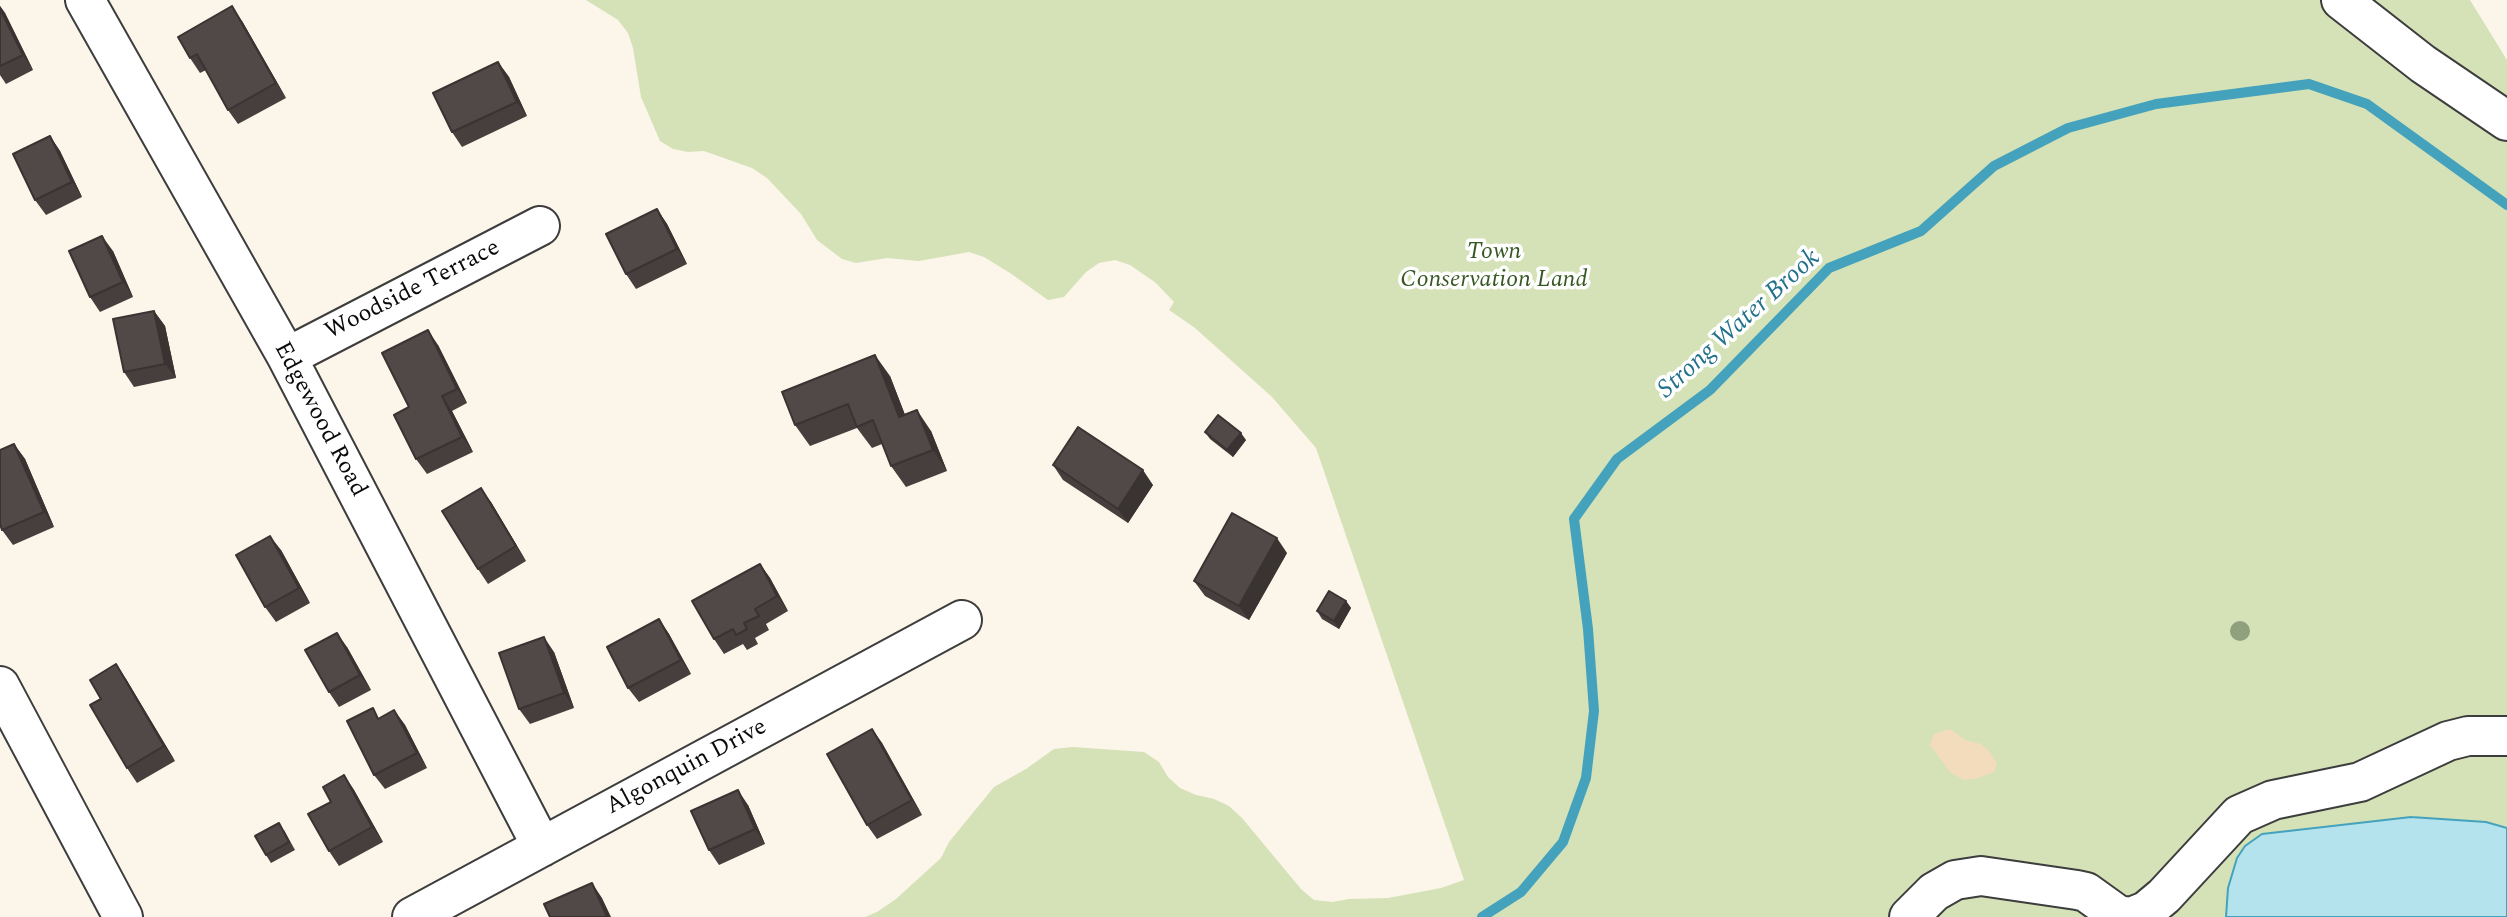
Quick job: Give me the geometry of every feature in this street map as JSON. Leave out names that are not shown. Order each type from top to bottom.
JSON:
[{"type":"street","name":"Edgewood Road","points":[[85,0],[287,357],[542,847]]},
{"type":"street","points":[[2341,0],[2423,64],[2507,121]]},
{"type":"street","name":"Woodside Terrace","points":[[287,357],[540,226]]},
{"type":"street","name":"Algonquin Drive","points":[[412,917],[962,620]]},
{"type":"street","points":[[0,686],[123,917]]},
{"type":"street","points":[[1909,917],[1934,892],[1955,880],[1981,876],[2086,892],[2118,915],[2131,917],[2146,911],[2164,896],[2239,816],[2273,800],[2360,782],[2448,741],[2468,736],[2507,736]]},
{"type":"green space","name":"Town Conservation Land","points":[[586,0],[2470,0],[2507,60],[2507,917],[865,917],[896,899],[941,858],[949,842],[994,787],[1054,749],[1073,747],[1144,752],[1159,762],[1168,777],[1180,788],[1229,806],[1301,889],[1314,900],[1332,902],[1388,898],[1441,888],[1464,880],[1316,448],[1272,397],[1195,328],[1169,310],[1174,302],[1156,283],[1130,265],[1115,260],[1099,263],[1086,272],[1064,297],[1048,300],[984,257],[969,252],[919,261],[887,258],[856,263],[842,259],[817,240],[801,214],[767,178],[752,168],[704,151],[673,149],[660,141],[641,97],[628,33],[618,20]]},
{"type":"sand","points":[[1950,729],[1965,740],[1981,744],[1989,751],[1997,763],[1994,772],[1964,780],[1951,773],[1930,745],[1934,734]]},
{"type":"water","points":[[2411,817],[2486,822],[2507,828],[2507,917],[2226,917],[2228,888],[2237,858],[2245,846],[2262,834]]},
{"type":"building","points":[[232,6],[276,83],[228,110],[197,54],[190,58],[178,37]]},
{"type":"building","points":[[0,9],[23,55],[0,66]]},
{"type":"building","points":[[498,62],[517,102],[452,132],[433,93]]},
{"type":"building","points":[[50,136],[72,182],[35,200],[13,154]]},
{"type":"building","points":[[657,209],[677,249],[626,274],[606,234]]},
{"type":"building","points":[[102,236],[123,282],[90,297],[69,251]]},
{"type":"building","points":[[154,311],[165,364],[124,372],[113,319]]},
{"type":"building","points":[[428,330],[457,389],[442,396],[462,437],[416,459],[394,415],[409,407],[382,353]]},
{"type":"building","points":[[875,355],[899,417],[917,410],[933,450],[891,466],[873,420],[857,427],[848,404],[795,425],[782,392]]},
{"type":"building","points":[[1218,415],[1241,433],[1227,450],[1205,432]]},
{"type":"building","points":[[1078,427],[1143,470],[1118,509],[1053,465]]},
{"type":"building","points":[[14,444],[44,512],[2,530],[0,450]]},
{"type":"building","points":[[481,488],[516,546],[478,569],[442,511]]},
{"type":"building","points":[[1232,513],[1277,538],[1239,606],[1194,581]]},
{"type":"building","points":[[270,536],[299,588],[265,607],[236,555]]},
{"type":"building","points":[[760,564],[777,596],[755,609],[759,616],[744,623],[747,629],[736,635],[733,629],[714,639],[692,601]]},
{"type":"building","points":[[1329,591],[1346,601],[1334,621],[1317,611]]},
{"type":"building","points":[[659,619],[681,660],[628,688],[607,647]]},
{"type":"building","points":[[337,633],[360,675],[329,692],[305,650]]},
{"type":"building","points":[[544,637],[564,693],[519,709],[499,653]]},
{"type":"building","points":[[116,664],[164,746],[127,768],[90,705],[101,699],[90,680]]},
{"type":"building","points":[[373,708],[378,719],[394,710],[417,753],[374,775],[347,721]]},
{"type":"building","points":[[872,729],[912,800],[867,825],[827,754]]},
{"type":"building","points":[[344,775],[372,827],[329,851],[308,814],[331,802],[323,787]]},
{"type":"building","points":[[738,790],[755,829],[709,850],[691,811]]},
{"type":"building","points":[[279,823],[289,842],[266,855],[255,836]]},
{"type":"building","points":[[592,883],[607,917],[550,917],[544,904]]},
{"type":"waterway","name":"Strong Water Brook","points":[[1482,917],[1521,892],[1563,842],[1586,778],[1594,711],[1588,629],[1574,519],[1617,459],[1710,390],[1829,268],[1921,231],[1994,166],[2068,128],[2156,104],[2309,84],[2367,104],[2507,205]]}]
